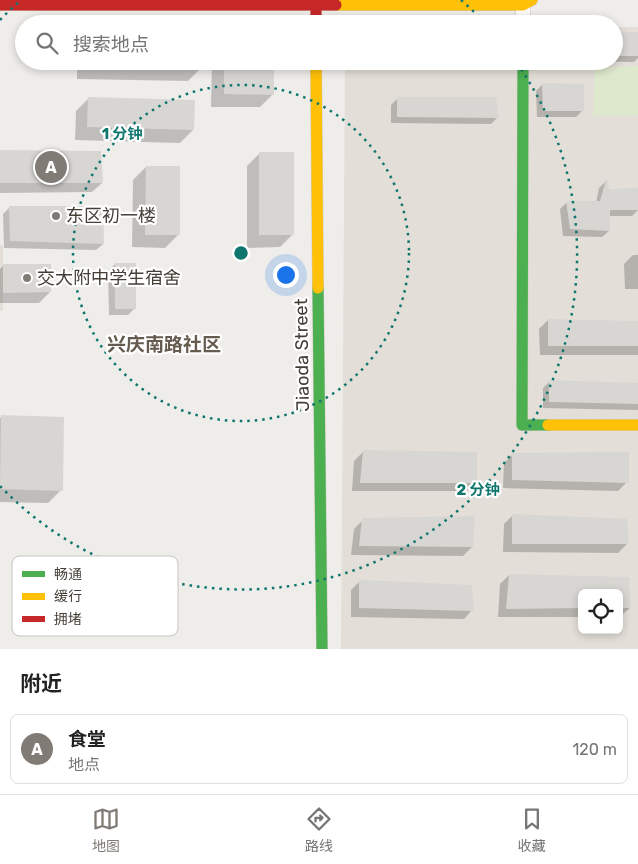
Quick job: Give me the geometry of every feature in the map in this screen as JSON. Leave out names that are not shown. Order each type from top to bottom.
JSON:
[{"type":"street","points":[[0,5],[528,2],[525,15]]},
{"type":"street","name":"Jiaoda Street","points":[[316,70],[322,649]]},
{"type":"street","points":[[523,70],[522,426],[638,426]]},
{"type":"shaded area","points":[[623,27],[638,27],[638,649],[341,649],[345,70],[623,70]]},
{"type":"shaded area","points":[[0,245],[3,245],[3,311],[0,311]]},
{"type":"green space","points":[[638,66],[638,115],[593,116],[595,70],[623,70],[623,67]]},
{"type":"building","points":[[623,32],[638,32],[638,56],[623,56]]},
{"type":"building","points":[[224,70],[274,70],[274,95],[224,94]]},
{"type":"building","points":[[542,83],[584,84],[584,111],[543,111]]},
{"type":"building","points":[[88,97],[195,100],[194,130],[87,127]]},
{"type":"building","points":[[397,97],[496,97],[499,118],[397,117]]},
{"type":"building","points":[[0,150],[101,151],[103,183],[0,183]]},
{"type":"building","points":[[259,152],[294,152],[294,235],[259,235]]},
{"type":"building","points":[[146,166],[180,166],[180,235],[145,235]]},
{"type":"building","points":[[606,180],[608,180],[609,189],[638,188],[638,210],[610,210],[610,231],[570,229],[566,201],[600,201]]},
{"type":"building","name":"东区初一楼","points":[[9,206],[103,206],[104,244],[10,241]]},
{"type":"building","points":[[115,263],[136,263],[136,309],[115,309]]},
{"type":"building","name":"交大附中学生宿舍","points":[[3,264],[51,264],[51,292],[3,293]]},
{"type":"building","points":[[548,319],[638,321],[638,346],[548,346]]},
{"type":"building","points":[[549,380],[638,383],[638,404],[549,402]]},
{"type":"building","points":[[1,415],[64,417],[63,491],[0,489]]},
{"type":"building","points":[[363,450],[477,452],[477,483],[360,483]]},
{"type":"building","points":[[629,452],[629,483],[512,480],[512,453]]},
{"type":"building","points":[[512,514],[627,519],[629,544],[512,544]]},
{"type":"building","points":[[475,516],[473,547],[359,546],[362,518]]},
{"type":"building","points":[[509,574],[629,577],[631,608],[623,608],[623,589],[578,589],[578,608],[506,609]]},
{"type":"building","points":[[359,580],[472,585],[474,611],[359,608]]},
{"type":"traffic: fast","points":[[523,70],[522,425],[548,425]]},
{"type":"traffic: fast","points":[[318,288],[322,649]]},
{"type":"traffic: slow","points":[[336,5],[523,5],[532,0]]},
{"type":"traffic: slow","points":[[316,70],[318,288]]},
{"type":"traffic: slow","points":[[548,425],[638,425]]},
{"type":"traffic: jam","points":[[316,0],[316,15]]},
{"type":"traffic: jam","points":[[0,5],[336,5]]},
{"type":"place","name":"食堂","points":[[51,167]]},
{"type":"place","name":"东区初一楼","points":[[56,216]]},
{"type":"place","name":"交大附中学生宿舍","points":[[27,278]]},
{"type":"district","name":"兴庆南路社区","points":[[164,344]]}]
